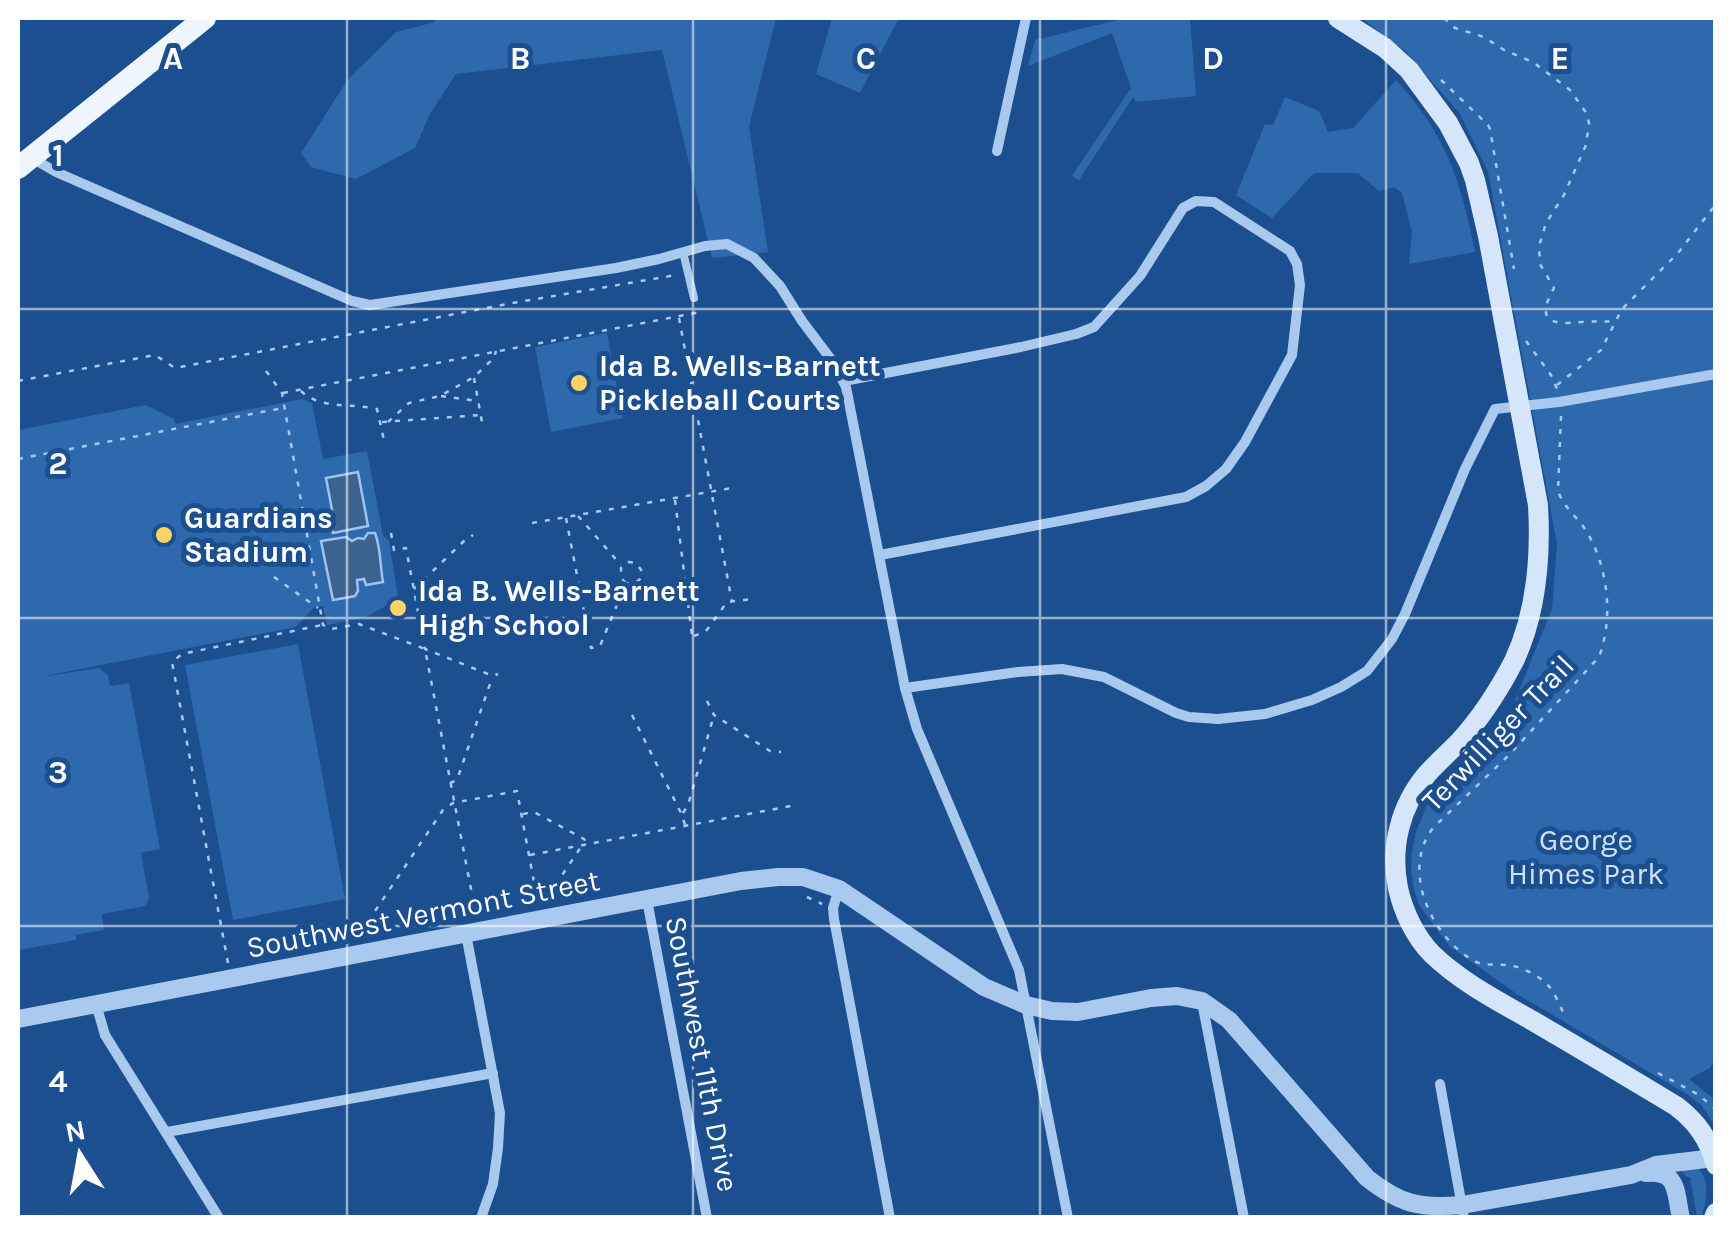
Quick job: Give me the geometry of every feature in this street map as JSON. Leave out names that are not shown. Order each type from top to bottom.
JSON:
[{"type":"main road","points":[[24,163],[205,18]]},
{"type":"main road","points":[[1338,18],[1409,70],[1448,123],[1476,180],[1539,516],[1533,606],[1515,658],[1473,725],[1410,798],[1399,828],[1395,854],[1402,902],[1416,934],[1442,963],[1477,988],[1676,1106],[1703,1133],[1715,1161]]},
{"type":"street","points":[[997,151],[1026,18]]},
{"type":"street","points":[[24,163],[56,172],[352,301],[370,305],[616,268],[705,246],[727,244],[754,258],[780,286],[844,381],[905,688],[917,729],[1019,970],[1068,1218]]},
{"type":"street","points":[[844,381],[1021,347],[1094,327],[1140,276],[1183,208],[1196,201],[1214,202],[1290,251],[1298,264],[1300,285],[1292,355],[1245,442],[1226,469],[1206,486],[1186,496],[880,555]]},
{"type":"street","points":[[905,688],[1062,668],[1104,677],[1176,713],[1218,719],[1264,714],[1312,700],[1367,671],[1392,640],[1493,411],[1498,407],[1559,402],[1716,374]]},
{"type":"street","name":"Southwest Vermont Street","points":[[18,1020],[740,881],[804,877],[839,889]]},
{"type":"street","points":[[890,1218],[833,914],[839,889],[984,987],[1026,1005],[1078,1012],[1152,998],[1177,996],[1202,1002],[1229,1020],[1367,1178],[1389,1196],[1418,1206],[1463,1211],[1656,1172],[1672,1179],[1681,1218]]},
{"type":"street","name":"Southwest 11th Drive","points":[[646,900],[708,1218]]},
{"type":"street","points":[[466,934],[500,1114],[492,1184],[480,1218]]},
{"type":"street","points":[[1202,1002],[1244,1218]]},
{"type":"street","points":[[96,1004],[105,1034],[219,1218]]},
{"type":"street","points":[[167,1132],[493,1073]]},
{"type":"street","points":[[1440,1084],[1463,1211]]},
{"type":"street","points":[[1630,1175],[1656,1165],[1715,1161]]},
{"type":"lane","points":[[684,252],[694,298]]},
{"type":"path","points":[[1444,18],[1452,26],[1533,62],[1564,84],[1582,104],[1589,123],[1586,145],[1560,203],[1546,223],[1539,246],[1540,264],[1554,288],[1544,312],[1550,320],[1561,324],[1617,321]]},
{"type":"path","points":[[1556,386],[1601,350],[1622,309],[1678,254],[1716,204]]},
{"type":"path","points":[[18,381],[155,355],[175,368],[683,274]]},
{"type":"path","points":[[282,393],[700,312]]},
{"type":"path","points":[[678,316],[732,602]]},
{"type":"path","points":[[388,422],[409,403],[440,396],[474,377],[494,358],[496,350]]},
{"type":"path","points":[[266,371],[282,393],[323,625]]},
{"type":"path","points":[[474,377],[482,422]]},
{"type":"path","points":[[300,390],[318,400],[378,409],[384,444]]},
{"type":"path","points":[[440,396],[478,402]]},
{"type":"path","points":[[18,459],[284,408]]},
{"type":"path","name":"Terwilliger Trail","points":[[1561,412],[1558,490],[1562,502],[1586,530],[1604,574],[1607,630],[1603,645],[1598,657],[1509,754],[1432,828],[1418,872],[1423,897],[1450,941],[1482,964],[1518,967],[1546,983],[1570,1022]]},
{"type":"path","points":[[380,423],[481,415]]},
{"type":"path","points":[[532,522],[732,488]]},
{"type":"path","points":[[674,499],[690,637],[704,633],[725,604],[753,599]]},
{"type":"path","points":[[578,516],[622,566]]},
{"type":"path","points":[[566,518],[591,648],[600,646],[626,583]]},
{"type":"path","points":[[391,534],[394,550],[406,548],[474,910]]},
{"type":"path","points":[[412,590],[473,535]]},
{"type":"path","points":[[636,563],[642,571],[638,582],[626,583],[620,575],[622,566],[636,563]]},
{"type":"path","points":[[274,577],[320,608]]},
{"type":"path","points":[[231,979],[172,662],[182,654],[323,625],[331,629],[359,624],[495,675],[457,780],[450,783]]},
{"type":"path","points":[[707,700],[714,715],[770,751],[782,752]]},
{"type":"path","points":[[632,715],[686,826]]},
{"type":"path","points":[[682,815],[714,715]]},
{"type":"path","points":[[370,953],[365,930],[369,920],[444,810],[454,803],[517,790],[537,898]]},
{"type":"path","points":[[529,855],[792,806]]},
{"type":"path","points":[[521,814],[534,812],[584,839],[585,844]]},
{"type":"path","points":[[548,896],[585,844]]},
{"type":"path","points":[[1654,1071],[1698,1094],[1716,1110]]},
{"type":"green space","points":[[432,18],[776,18],[749,127],[768,252],[712,258],[662,50],[456,74],[430,114],[415,148],[356,179],[311,167],[301,153],[348,79],[396,32],[435,22]]},
{"type":"green space","points":[[832,18],[899,18],[860,93],[816,74]]},
{"type":"green space","points":[[1126,18],[1190,18],[1196,96],[1136,102],[1133,97],[1079,180],[1072,176],[1131,88],[1112,33],[1028,66],[1035,40]]},
{"type":"green space","name":"George Himes Park","points":[[1361,18],[1715,18],[1716,1057],[1710,1068],[1689,1079],[1715,1100],[1715,1126],[1690,1096],[1517,994],[1449,946],[1419,905],[1411,871],[1416,832],[1427,804],[1513,705],[1552,609],[1557,544],[1488,172],[1460,114],[1405,51]]},
{"type":"green space","points":[[1396,80],[1427,120],[1449,160],[1475,252],[1409,264],[1412,232],[1402,193],[1394,187],[1379,191],[1358,173],[1314,173],[1272,218],[1236,195],[1265,124],[1273,125],[1285,97],[1319,111],[1328,132],[1353,128]]},
{"type":"green space","name":"Ida B. Wells-Barnett Pickleball Courts","points":[[607,333],[623,418],[551,432],[535,347]]},
{"type":"green space","name":"Guardians Stadium","points":[[302,399],[312,403],[323,459],[367,451],[398,597],[366,617],[327,625],[323,606],[313,608],[296,627],[40,677],[99,668],[108,675],[110,686],[129,683],[160,849],[141,853],[149,898],[145,906],[102,914],[104,930],[76,935],[76,940],[18,950],[18,430],[146,405],[174,419],[175,424]]},
{"type":"green space","points":[[298,644],[345,899],[233,920],[185,665]]},
{"type":"green space","points":[[1684,1168],[1698,1168],[1705,1179],[1702,1216],[1697,1216],[1690,1177],[1682,1172]]},
{"type":"shaded area","points":[[358,472],[368,526],[333,533],[326,478]]},
{"type":"shaded area","points":[[368,533],[375,533],[377,539],[383,582],[366,585],[364,579],[357,580],[355,596],[333,600],[321,541],[364,539]]},
{"type":"place","name":"Ida B. Wells-Barnett Pickleball Courts","points":[[579,383]]},
{"type":"place","name":"Guardians Stadium","points":[[164,535]]},
{"type":"place","name":"Ida B. Wells-Barnett High School","points":[[398,608]]}]
